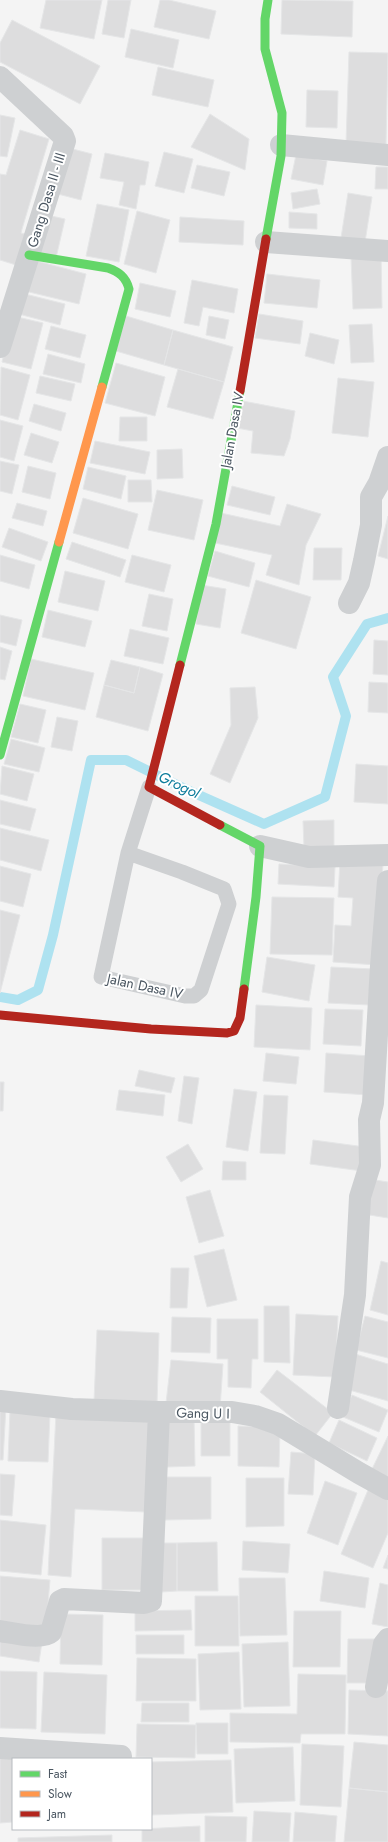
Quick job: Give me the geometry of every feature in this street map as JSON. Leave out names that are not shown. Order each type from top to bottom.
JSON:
[{"type":"street","name":"Jalan Dasa IV","points":[[150,785],[216,524],[266,242],[281,145],[282,113],[265,49],[265,19],[268,0]]},
{"type":"street","name":"Gang Dasa II - III","points":[[0,77],[64,139],[0,347]]},
{"type":"street","points":[[281,145],[388,155]]},
{"type":"street","points":[[266,242],[388,251]]},
{"type":"street","points":[[0,755],[129,288],[127,281],[121,272],[108,268],[29,255]]},
{"type":"street","points":[[349,603],[359,583],[367,546],[371,525],[371,497],[379,483],[388,457]]},
{"type":"street","points":[[150,785],[260,846],[309,857],[388,855]]},
{"type":"street","points":[[0,1015],[151,1028],[227,1033],[234,1031],[240,1018],[256,897],[260,846]]},
{"type":"street","points":[[338,1408],[355,1295],[360,1197],[370,1165],[369,1120],[373,1103],[381,966],[388,881]]},
{"type":"street","name":"Gang U I","points":[[0,1401],[72,1409],[159,1412],[232,1412],[255,1416],[278,1424],[359,1473],[388,1488]]},
{"type":"street","points":[[0,1631],[40,1636],[48,1634],[51,1632],[60,1601],[64,1599],[144,1603],[151,1601],[159,1412]]},
{"type":"street","points":[[376,1687],[384,1644],[388,1639]]},
{"type":"street","points":[[0,1748],[121,1756]]},
{"type":"lane","name":"Jalan Dasa IV","points":[[128,853],[224,889],[228,897],[229,904],[201,990],[194,996],[185,996],[101,977],[128,853],[150,785]]},
{"type":"building","points":[[46,0],[102,0],[94,39],[40,28]]},
{"type":"building","points":[[108,0],[131,0],[124,38],[102,34]]},
{"type":"building","points":[[160,0],[169,0],[216,11],[209,39],[154,27]]},
{"type":"building","points":[[282,0],[353,1],[352,37],[281,34]]},
{"type":"building","points":[[12,20],[100,66],[80,104],[0,62],[0,43]]},
{"type":"building","points":[[131,29],[179,40],[173,68],[125,57]]},
{"type":"building","points":[[349,52],[388,53],[386,145],[346,144]]},
{"type":"building","points":[[158,67],[214,80],[208,107],[152,95]]},
{"type":"building","points":[[307,90],[338,91],[337,128],[306,127]]},
{"type":"building","points":[[210,114],[249,139],[245,170],[191,147]]},
{"type":"building","points":[[0,115],[15,118],[7,157],[0,156]]},
{"type":"building","points":[[20,130],[49,139],[22,229],[21,233],[25,234],[16,265],[0,260],[0,174],[6,175]]},
{"type":"building","points":[[65,147],[92,154],[81,200],[54,193]]},
{"type":"building","points":[[164,152],[193,159],[184,193],[155,186]]},
{"type":"building","points":[[105,153],[149,162],[145,185],[140,185],[136,209],[119,205],[124,182],[100,178]]},
{"type":"building","points":[[296,155],[327,161],[323,185],[291,179]]},
{"type":"building","points":[[197,165],[230,172],[224,196],[191,188]]},
{"type":"building","points":[[376,167],[388,167],[388,189],[375,189]]},
{"type":"building","points":[[317,189],[320,204],[293,209],[291,193]]},
{"type":"building","points":[[348,193],[372,197],[365,242],[341,238]]},
{"type":"building","points":[[97,204],[129,210],[119,262],[86,256]]},
{"type":"building","points":[[137,211],[170,220],[156,273],[124,264]]},
{"type":"building","points":[[289,212],[317,214],[317,229],[289,228]]},
{"type":"building","points":[[47,215],[65,219],[56,258],[37,253]]},
{"type":"building","points":[[180,217],[244,221],[243,245],[179,242]]},
{"type":"building","points":[[381,255],[382,308],[353,309],[351,256]]},
{"type":"building","points":[[33,260],[86,274],[79,304],[25,291]]},
{"type":"building","points":[[267,274],[320,280],[317,308],[264,303]]},
{"type":"building","points":[[192,280],[238,289],[234,313],[203,307],[199,326],[184,323]]},
{"type":"building","points":[[140,283],[176,291],[170,317],[135,309]]},
{"type":"building","points":[[21,293],[65,304],[60,325],[15,313]]},
{"type":"building","points":[[259,314],[303,321],[300,344],[255,338]]},
{"type":"building","points":[[13,316],[43,323],[31,369],[2,362]]},
{"type":"building","points":[[126,316],[173,330],[164,365],[116,351]]},
{"type":"building","points":[[209,316],[229,320],[225,339],[206,335]]},
{"type":"building","points":[[372,324],[374,362],[351,363],[349,325]]},
{"type":"building","points":[[51,326],[86,335],[80,358],[45,349]]},
{"type":"building","points":[[173,330],[233,347],[224,382],[164,365]]},
{"type":"building","points":[[310,333],[339,340],[334,364],[305,356]]},
{"type":"building","points":[[48,354],[85,364],[81,383],[43,374]]},
{"type":"building","points":[[116,363],[165,377],[155,416],[105,403]]},
{"type":"building","points":[[1,367],[30,375],[18,420],[0,415]]},
{"type":"building","points":[[178,369],[224,382],[213,419],[167,407]]},
{"type":"building","points":[[40,376],[75,384],[71,401],[36,393]]},
{"type":"building","points":[[338,378],[374,382],[368,437],[332,433]]},
{"type":"building","points":[[243,401],[295,411],[290,439],[284,456],[251,453],[253,431],[237,428]]},
{"type":"building","points":[[34,404],[66,413],[61,431],[29,421]]},
{"type":"building","points":[[120,417],[147,417],[147,441],[119,441]]},
{"type":"building","points":[[0,420],[23,426],[14,461],[0,457]]},
{"type":"building","points":[[31,433],[59,442],[52,463],[24,455]]},
{"type":"building","points":[[95,441],[150,452],[145,474],[90,463]]},
{"type":"building","points":[[182,449],[183,478],[157,479],[157,450]]},
{"type":"building","points":[[0,461],[19,465],[12,494],[0,491]]},
{"type":"building","points":[[28,466],[56,473],[50,499],[22,492]]},
{"type":"building","points":[[88,467],[126,476],[121,499],[83,489]]},
{"type":"building","points":[[128,480],[151,480],[152,502],[128,502]]},
{"type":"building","points":[[232,486],[275,497],[270,515],[227,505]]},
{"type":"building","points":[[157,490],[203,500],[194,540],[148,530]]},
{"type":"building","points":[[83,498],[138,514],[128,549],[73,533]]},
{"type":"building","points":[[17,503],[47,511],[43,526],[12,518]]},
{"type":"building","points":[[287,504],[321,514],[306,545],[299,585],[266,575],[272,555],[215,543],[221,513],[280,526]]},
{"type":"building","points":[[388,516],[388,559],[378,556]]},
{"type":"building","points":[[9,528],[48,542],[41,561],[2,547]]},
{"type":"building","points":[[72,542],[126,560],[120,577],[66,559]]},
{"type":"building","points":[[314,548],[342,548],[341,580],[313,580]]},
{"type":"building","points":[[215,551],[255,563],[249,587],[208,576]]},
{"type":"building","points":[[0,555],[35,565],[29,589],[0,581]]},
{"type":"building","points":[[132,555],[171,565],[164,592],[125,582]]},
{"type":"building","points":[[65,571],[105,581],[98,611],[58,602]]},
{"type":"building","points":[[256,580],[311,597],[296,649],[241,633]]},
{"type":"building","points":[[201,585],[226,589],[220,628],[196,624]]},
{"type":"building","points":[[149,594],[173,599],[167,631],[142,626]]},
{"type":"building","points":[[48,610],[92,621],[85,647],[42,637]]},
{"type":"building","points":[[0,615],[22,620],[16,646],[0,642]]},
{"type":"building","points":[[130,629],[169,638],[163,664],[124,656]]},
{"type":"building","points":[[374,640],[388,641],[388,675],[373,674]]},
{"type":"building","points":[[0,647],[12,651],[5,680],[0,679]]},
{"type":"building","points":[[31,659],[94,673],[85,710],[23,696]]},
{"type":"building","points":[[111,660],[140,667],[134,693],[104,685]]},
{"type":"building","points":[[140,667],[163,674],[148,731],[96,717],[104,685],[134,693]]},
{"type":"building","points":[[369,682],[388,683],[388,713],[368,712]]},
{"type":"building","points":[[255,687],[258,718],[230,783],[210,774],[231,725],[230,688]]},
{"type":"building","points":[[20,704],[46,710],[38,743],[11,737]]},
{"type":"building","points":[[57,717],[78,721],[72,751],[51,747]]},
{"type":"building","points":[[11,739],[45,748],[39,772],[4,764]]},
{"type":"building","points":[[356,764],[388,766],[388,804],[354,802]]},
{"type":"building","points":[[2,766],[34,774],[27,801],[0,794]]},
{"type":"building","points":[[0,800],[36,809],[30,831],[0,824]]},
{"type":"building","points":[[334,820],[334,846],[304,847],[303,821]]},
{"type":"building","points":[[0,828],[49,840],[41,871],[0,860]]},
{"type":"building","points":[[340,861],[383,863],[377,965],[333,962],[335,925],[351,926],[353,898],[338,897]]},
{"type":"building","points":[[279,864],[335,867],[334,887],[278,884]]},
{"type":"building","points":[[0,866],[31,874],[23,907],[0,901]]},
{"type":"building","points":[[272,897],[334,898],[332,955],[270,954]]},
{"type":"building","points":[[0,910],[20,915],[0,993]]},
{"type":"building","points":[[267,957],[315,965],[309,1001],[262,992]]},
{"type":"building","points":[[331,967],[373,969],[370,1005],[328,1003]]},
{"type":"building","points":[[256,1005],[312,1008],[310,1050],[254,1047]]},
{"type":"building","points":[[325,1009],[363,1010],[361,1046],[323,1044]]},
{"type":"building","points":[[266,1053],[299,1057],[296,1084],[263,1081]]},
{"type":"building","points":[[326,1053],[370,1056],[368,1095],[324,1092]]},
{"type":"building","points":[[139,1070],[175,1078],[171,1093],[135,1086]]},
{"type":"building","points":[[184,1076],[199,1078],[192,1124],[178,1121]]},
{"type":"building","points":[[0,1082],[4,1082],[3,1111],[0,1111]]},
{"type":"building","points":[[234,1089],[257,1092],[248,1151],[226,1147]]},
{"type":"building","points":[[119,1090],[165,1095],[163,1116],[116,1110]]},
{"type":"building","points":[[264,1095],[288,1096],[285,1154],[260,1153]]},
{"type":"building","points":[[313,1140],[365,1147],[362,1171],[310,1164]]},
{"type":"building","points":[[188,1144],[203,1169],[181,1182],[166,1157]]},
{"type":"building","points":[[223,1161],[246,1162],[246,1180],[222,1180]]},
{"type":"building","points":[[369,1179],[388,1182],[388,1218],[363,1214]]},
{"type":"building","points":[[210,1190],[224,1236],[199,1243],[186,1197]]},
{"type":"building","points":[[224,1249],[237,1300],[207,1307],[194,1256]]},
{"type":"building","points":[[381,1261],[388,1263],[388,1315],[370,1310]]},
{"type":"building","points":[[171,1268],[189,1268],[187,1308],[170,1308]]},
{"type":"building","points":[[264,1306],[289,1306],[290,1363],[264,1362]]},
{"type":"building","points":[[296,1314],[338,1316],[335,1377],[293,1375]]},
{"type":"building","points":[[365,1316],[388,1322],[388,1358],[356,1350]]},
{"type":"building","points":[[172,1317],[211,1318],[210,1353],[171,1352]]},
{"type":"building","points":[[217,1319],[258,1319],[258,1359],[252,1359],[251,1388],[228,1387],[228,1359],[217,1359]]},
{"type":"building","points":[[97,1330],[159,1333],[157,1404],[94,1402]]},
{"type":"building","points":[[352,1353],[388,1364],[388,1401],[342,1388]]},
{"type":"building","points":[[171,1360],[223,1364],[220,1408],[166,1403]]},
{"type":"building","points":[[277,1370],[333,1413],[315,1436],[260,1392]]},
{"type":"building","points":[[352,1395],[388,1410],[379,1432],[343,1417]]},
{"type":"building","points":[[0,1406],[6,1406],[3,1460],[0,1460]]},
{"type":"building","points":[[10,1411],[50,1413],[48,1462],[8,1461]]},
{"type":"building","points":[[56,1413],[151,1417],[146,1512],[75,1509],[71,1577],[48,1575]]},
{"type":"building","points":[[194,1418],[195,1466],[167,1467],[165,1419]]},
{"type":"building","points":[[201,1418],[230,1418],[230,1456],[201,1456]]},
{"type":"building","points":[[339,1420],[377,1438],[367,1461],[329,1443]]},
{"type":"building","points":[[238,1426],[280,1427],[279,1467],[238,1466]]},
{"type":"building","points":[[388,1436],[388,1480],[371,1471]]},
{"type":"building","points":[[291,1452],[315,1454],[313,1495],[288,1494]]},
{"type":"building","points":[[0,1474],[15,1475],[12,1516],[0,1515]]},
{"type":"building","points":[[164,1477],[211,1477],[211,1519],[164,1520]]},
{"type":"building","points":[[246,1478],[284,1478],[284,1526],[246,1527]]},
{"type":"building","points":[[325,1481],[357,1493],[338,1545],[307,1533]]},
{"type":"building","points":[[368,1490],[388,1498],[388,1533],[373,1568],[341,1554]]},
{"type":"building","points":[[0,1520],[46,1525],[41,1575],[0,1571]]},
{"type":"building","points":[[102,1538],[149,1538],[149,1590],[102,1590]]},
{"type":"building","points":[[243,1541],[290,1544],[288,1573],[242,1570]]},
{"type":"building","points":[[217,1542],[218,1591],[177,1591],[177,1543]]},
{"type":"building","points":[[160,1543],[177,1543],[177,1591],[161,1592]]},
{"type":"building","points":[[388,1555],[388,1569],[383,1568]]},
{"type":"building","points":[[324,1571],[369,1578],[365,1608],[320,1601]]},
{"type":"building","points":[[0,1576],[50,1580],[46,1627],[0,1624]]},
{"type":"building","points":[[239,1578],[285,1578],[287,1635],[240,1636]]},
{"type":"building","points":[[380,1583],[388,1585],[388,1627],[372,1624]]},
{"type":"building","points":[[195,1596],[238,1596],[239,1646],[195,1646]]},
{"type":"building","points":[[191,1610],[192,1630],[135,1631],[135,1611]]},
{"type":"building","points":[[294,1611],[341,1611],[340,1667],[293,1667]]},
{"type":"building","points":[[61,1614],[103,1615],[102,1665],[60,1664]]},
{"type":"building","points":[[0,1635],[42,1642],[39,1662],[0,1656]]},
{"type":"building","points":[[136,1635],[184,1635],[184,1654],[136,1654]]},
{"type":"building","points":[[348,1639],[376,1639],[375,1683],[347,1683]]},
{"type":"building","points":[[288,1642],[290,1706],[244,1707],[242,1644]]},
{"type":"building","points":[[239,1652],[241,1709],[200,1710],[198,1654]]},
{"type":"building","points":[[137,1658],[196,1659],[196,1701],[136,1701]]},
{"type":"building","points":[[0,1671],[37,1672],[36,1729],[0,1728]]},
{"type":"building","points":[[44,1672],[107,1675],[105,1734],[41,1732]]},
{"type":"building","points":[[298,1674],[346,1675],[345,1734],[301,1734],[300,1743],[230,1742],[230,1713],[297,1714]]},
{"type":"building","points":[[349,1690],[388,1691],[388,1736],[348,1734]]},
{"type":"building","points":[[142,1703],[189,1703],[189,1722],[141,1722]]},
{"type":"building","points":[[196,1723],[228,1723],[228,1754],[197,1754]]},
{"type":"building","points":[[137,1724],[196,1725],[195,1758],[136,1757]]},
{"type":"building","points":[[354,1742],[388,1745],[388,1792],[349,1788]]},
{"type":"building","points":[[302,1744],[344,1746],[341,1807],[300,1805]]},
{"type":"building","points":[[293,1747],[295,1801],[236,1803],[234,1749]]},
{"type":"building","points":[[0,1754],[12,1759],[12,1822],[0,1823]]},
{"type":"building","points":[[231,1760],[233,1812],[152,1815],[152,1762]]},
{"type":"building","points":[[349,1788],[388,1792],[388,1842],[344,1842]]},
{"type":"building","points":[[254,1811],[291,1813],[289,1842],[252,1842]]},
{"type":"building","points":[[295,1812],[337,1816],[335,1842],[293,1842]]},
{"type":"building","points":[[205,1816],[247,1817],[246,1842],[205,1842]]},
{"type":"building","points":[[200,1826],[200,1842],[142,1842],[142,1830],[152,1830],[152,1828]]},
{"type":"building","points":[[112,1835],[112,1842],[18,1842],[18,1838]]},
{"type":"waterway","name":"Grogol","points":[[0,997],[18,1000],[38,990],[53,935],[91,760],[126,760],[183,788],[264,824],[325,797],[346,716],[333,677],[367,624],[388,618]]},
{"type":"traffic: fast","points":[[266,239],[281,156],[282,113],[265,49],[265,19],[268,0]]},
{"type":"traffic: fast","points":[[29,255],[108,268],[119,273],[126,281],[129,289],[102,387]]},
{"type":"traffic: fast","points":[[180,665],[216,524],[240,391]]},
{"type":"traffic: fast","points":[[0,755],[59,542]]},
{"type":"traffic: fast","points":[[220,825],[260,846],[256,897],[244,989]]},
{"type":"traffic: slow","points":[[59,542],[102,387]]},
{"type":"traffic: jam","points":[[240,391],[266,239]]},
{"type":"traffic: jam","points":[[180,665],[149,787],[220,825]]},
{"type":"traffic: jam","points":[[0,1015],[151,1029],[227,1033],[234,1031],[240,1018],[244,989]]}]
